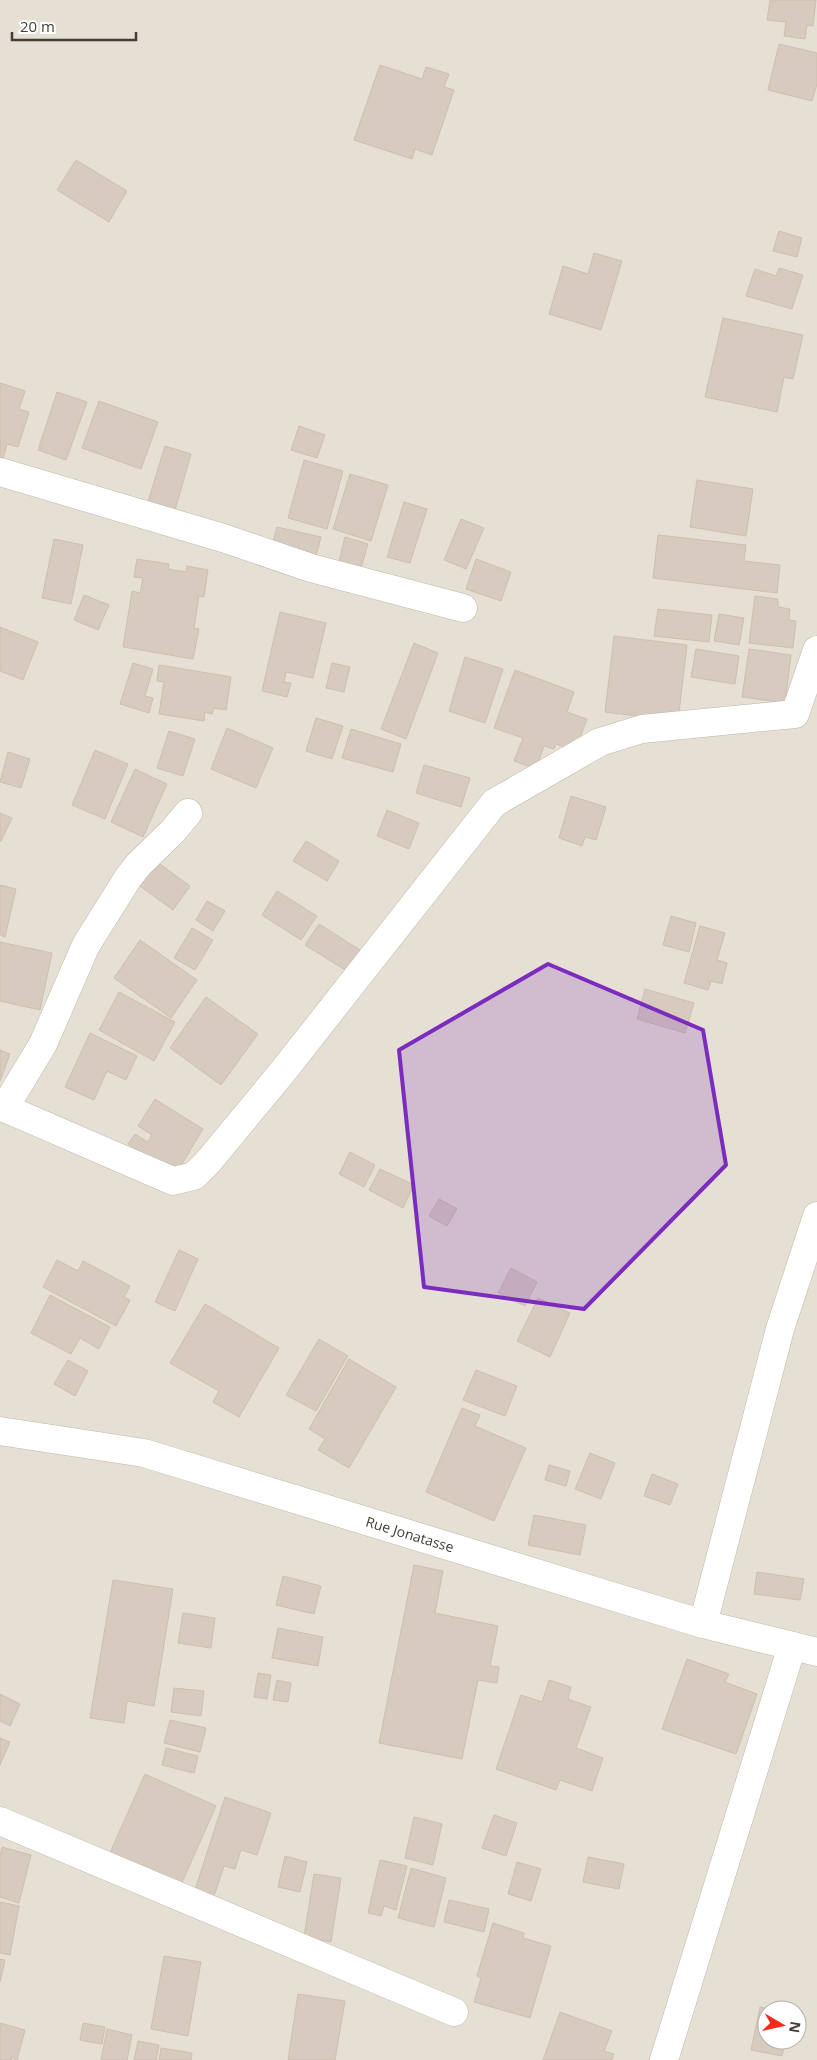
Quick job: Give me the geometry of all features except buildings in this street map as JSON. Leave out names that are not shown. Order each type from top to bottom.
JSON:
[{"type":"street","points":[[0,472],[223,538],[311,568],[463,608]]},
{"type":"street","points":[[188,813],[128,878],[86,945],[43,1044],[2,1106],[144,1170],[173,1181],[194,1176],[208,1162],[284,1070],[494,803],[600,742],[642,729],[806,715],[817,650]]},
{"type":"street","points":[[703,1624],[780,1328],[817,1216]]},
{"type":"street","name":"Rue Jonatasse","points":[[0,1432],[144,1453],[703,1624],[805,1649]]},
{"type":"street","points":[[664,2060],[805,1649]]},
{"type":"street","points":[[0,1821],[454,2012]]},
{"type":"highlighted area","points":[[548,964],[703,1030],[726,1165],[584,1309],[424,1287],[399,1050]]},
{"type":"shaded area","points":[[0,0],[817,0],[817,2060],[0,2060]]}]
